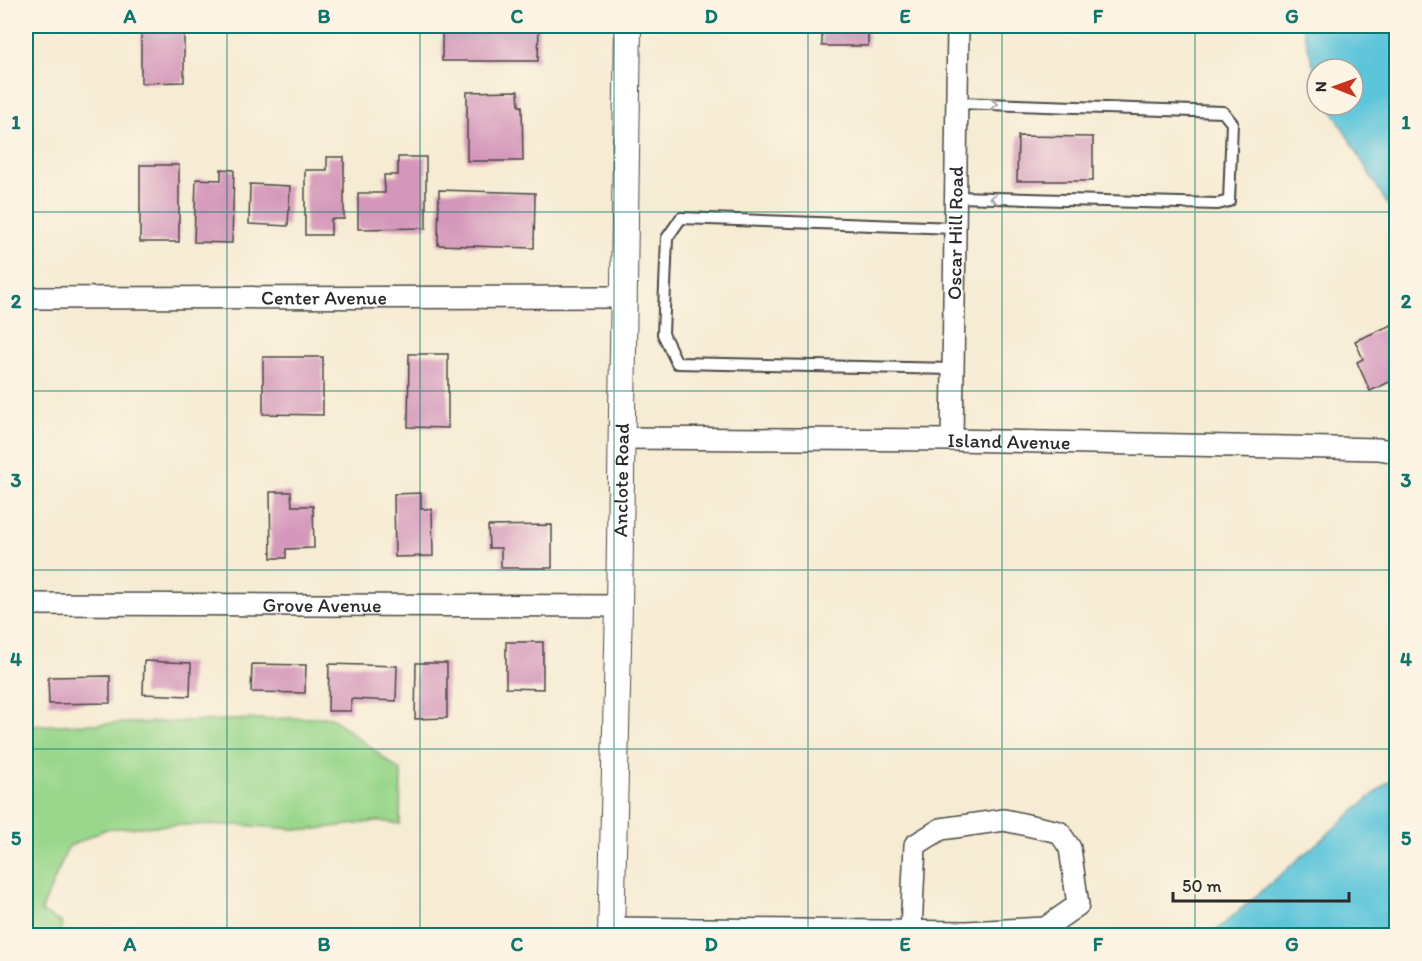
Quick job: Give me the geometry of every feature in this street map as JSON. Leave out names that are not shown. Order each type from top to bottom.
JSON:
[{"type":"street","name":"Anclote Road","points":[[611,932],[619,606],[628,26]]},
{"type":"street","name":"Oscar Hill Road","points":[[952,440],[958,26]]},
{"type":"street","name":"Center Avenue","points":[[26,298],[624,297]]},
{"type":"street","name":"Island Avenue","points":[[621,438],[952,440],[1379,449],[1396,452]]},
{"type":"street","name":"Grove Avenue","points":[[26,604],[619,606]]},
{"type":"street","points":[[611,932],[966,932],[1045,928],[1078,905],[1070,848],[1059,832],[1004,820],[941,829],[915,845],[911,931]]},
{"type":"lane","points":[[956,197],[1218,204],[1228,201],[1232,123],[1223,112],[957,103]]},
{"type":"lane","points":[[953,369],[677,363],[663,334],[667,238],[681,218],[955,228]]},
{"type":"green space","points":[[331,717],[401,771],[400,824],[379,821],[309,830],[240,825],[175,825],[106,829],[68,847],[41,912],[62,923],[60,935],[26,935],[26,726]]},
{"type":"water","points":[[1302,26],[1396,26],[1396,219],[1336,117],[1365,117],[1365,57],[1311,57]]},
{"type":"water","points":[[1396,775],[1396,935],[1211,935]]},
{"type":"building","points":[[141,26],[184,26],[184,82],[141,83]]},
{"type":"building","points":[[442,26],[539,26],[538,61],[442,61]]},
{"type":"building","points":[[822,26],[868,26],[868,46],[822,46]]},
{"type":"building","points":[[518,91],[519,106],[522,106],[523,161],[467,161],[467,92]]},
{"type":"building","points":[[1018,136],[1093,137],[1093,181],[1017,181]]},
{"type":"building","points":[[327,157],[344,157],[344,219],[331,219],[331,235],[305,235],[305,170],[327,170]]},
{"type":"building","points":[[398,157],[426,157],[426,228],[358,229],[358,193],[385,193],[384,175],[398,175]]},
{"type":"building","points":[[140,165],[179,165],[179,242],[140,242]]},
{"type":"building","points":[[221,169],[234,170],[232,243],[194,242],[196,179],[221,180]]},
{"type":"building","points":[[250,184],[290,186],[288,226],[249,224]]},
{"type":"building","points":[[439,190],[535,193],[534,248],[438,245]]},
{"type":"building","points":[[1396,323],[1396,379],[1370,391],[1357,362],[1363,359],[1355,341]]},
{"type":"building","points":[[409,354],[448,354],[448,428],[408,427]]},
{"type":"building","points":[[263,357],[323,357],[323,415],[263,414]]},
{"type":"building","points":[[270,492],[291,492],[292,506],[313,506],[314,548],[286,549],[286,558],[271,558]]},
{"type":"building","points":[[421,493],[421,509],[432,509],[433,556],[395,557],[394,494]]},
{"type":"building","points":[[552,525],[552,568],[501,568],[501,548],[489,548],[488,526]]},
{"type":"building","points":[[506,642],[543,642],[543,689],[506,688]]},
{"type":"building","points":[[144,661],[191,663],[190,696],[143,694]]},
{"type":"building","points":[[416,663],[447,663],[447,718],[415,719]]},
{"type":"building","points":[[252,664],[306,665],[305,693],[251,692]]},
{"type":"building","points":[[329,664],[397,666],[396,701],[351,699],[351,711],[328,711]]},
{"type":"building","points":[[110,676],[110,703],[49,704],[48,677]]}]
